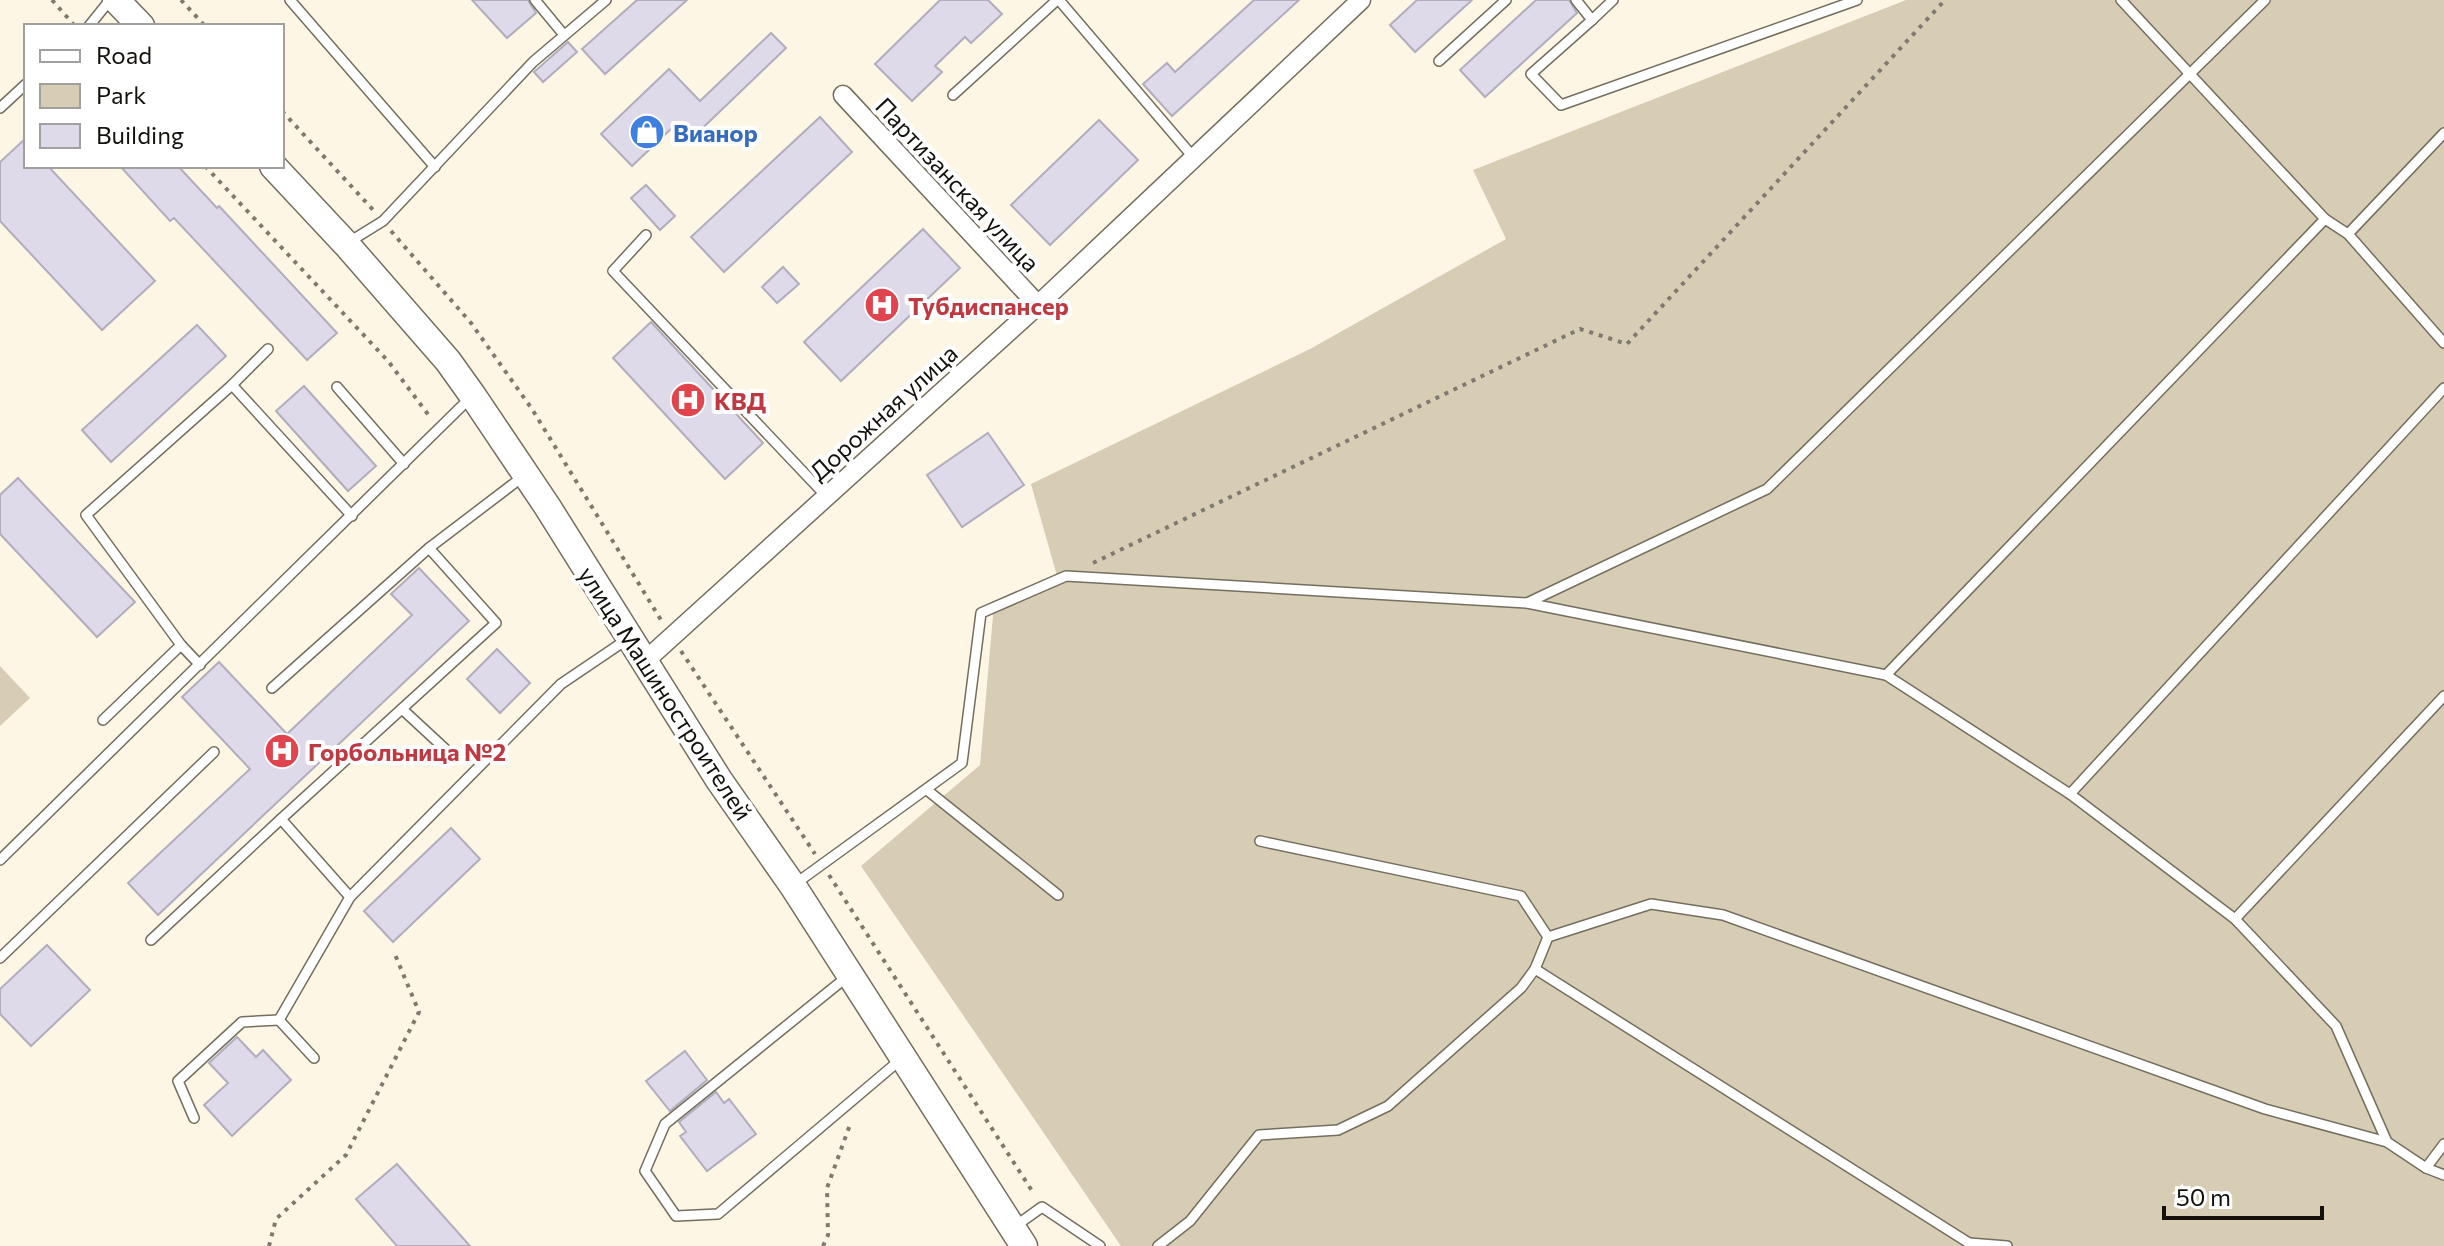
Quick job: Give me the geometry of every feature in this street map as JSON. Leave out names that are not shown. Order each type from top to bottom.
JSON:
[{"type":"street","points":[[113,0],[139,24]]},
{"type":"street","name":"Дорожная улица","points":[[645,661],[1038,305],[1361,0]]},
{"type":"street","name":"Партизанская улица","points":[[843,95],[1038,305]]},
{"type":"street","name":"улица Машиностроителей","points":[[275,168],[448,361],[473,396],[1018,1237]]},
{"type":"lane","points":[[91,24],[113,0]]},
{"type":"lane","points":[[290,0],[435,167]]},
{"type":"lane","points":[[535,0],[564,35]]},
{"type":"lane","points":[[346,244],[383,221],[533,62],[606,0]]},
{"type":"lane","points":[[953,95],[1058,0],[1194,158]]},
{"type":"lane","points":[[1439,61],[1506,0]]},
{"type":"lane","points":[[1576,0],[1592,20]]},
{"type":"lane","points":[[1613,0],[1531,74],[1561,105],[1857,0]]},
{"type":"lane","points":[[2121,0],[2325,219],[2348,234],[2444,343]]},
{"type":"lane","points":[[1527,603],[1767,489],[2265,0]]},
{"type":"lane","points":[[0,108],[24,86]]},
{"type":"lane","points":[[2348,234],[2444,133]]},
{"type":"lane","points":[[1886,675],[2325,219]]},
{"type":"lane","points":[[646,235],[613,271],[826,496]]},
{"type":"lane","points":[[200,665],[181,645],[86,515],[268,349]]},
{"type":"lane","points":[[232,385],[352,516]]},
{"type":"lane","points":[[337,387],[404,464]]},
{"type":"lane","points":[[2070,794],[2444,388]]},
{"type":"lane","points":[[0,860],[473,396]]},
{"type":"lane","points":[[272,688],[429,548],[525,475]]},
{"type":"lane","points":[[151,940],[496,623],[429,548]]},
{"type":"lane","points":[[793,886],[962,763],[981,613],[1066,576],[1527,603],[1886,675],[2070,794],[2235,919],[2336,1026],[2387,1142]]},
{"type":"lane","points":[[279,1020],[350,897],[561,684],[630,638]]},
{"type":"lane","points":[[103,720],[181,645]]},
{"type":"lane","points":[[2235,919],[2444,696]]},
{"type":"lane","points":[[402,709],[455,758]]},
{"type":"lane","points":[[0,958],[214,752]]},
{"type":"lane","points":[[927,790],[1058,895]]},
{"type":"lane","points":[[281,819],[350,897]]},
{"type":"lane","points":[[1260,841],[1521,896],[1548,937]]},
{"type":"lane","points":[[1548,937],[1651,904],[1723,915],[2265,1109],[2387,1142],[2426,1168],[2444,1175]]},
{"type":"lane","points":[[1158,1246],[1190,1221],[1259,1135],[1338,1130],[1388,1106],[1521,988],[1535,969],[1548,937]]},
{"type":"lane","points":[[1535,969],[1969,1244],[2007,1246]]},
{"type":"lane","points":[[850,975],[665,1124],[645,1171],[676,1216],[718,1214],[902,1058]]},
{"type":"lane","points":[[279,1020],[314,1058]]},
{"type":"lane","points":[[194,1118],[178,1081],[242,1022],[279,1020]]},
{"type":"lane","points":[[2426,1168],[2444,1144]]},
{"type":"lane","points":[[1018,1237],[1042,1207],[1100,1246]]},
{"type":"path","points":[[52,0],[73,24]]},
{"type":"path","points":[[181,0],[203,24]]},
{"type":"path","points":[[1066,576],[1580,329],[1627,344],[1945,0]]},
{"type":"path","points":[[284,113],[471,323],[523,396],[671,636],[1042,1207]]},
{"type":"path","points":[[207,168],[388,361],[439,429]]},
{"type":"path","points":[[269,1246],[276,1219],[346,1155],[419,1012],[394,952]]},
{"type":"path","points":[[823,1246],[828,1235],[827,1188],[862,1092]]},
{"type":"green space","points":[[1906,0],[2444,0],[2444,1246],[1121,1246],[861,866],[980,765],[994,604],[1057,576],[1031,484],[1310,349],[1506,239],[1473,170]]},
{"type":"green space","points":[[0,666],[30,698],[0,726]]},
{"type":"building","points":[[472,0],[528,0],[536,13],[507,38]]},
{"type":"building","points":[[637,0],[687,0],[605,74],[582,49]]},
{"type":"building","points":[[940,0],[988,0],[1002,14],[971,43],[965,37],[935,66],[942,72],[912,101],[875,64]]},
{"type":"building","points":[[1254,0],[1299,0],[1172,116],[1143,84],[1167,63],[1175,72]]},
{"type":"building","points":[[1417,0],[1472,0],[1415,52],[1390,25]]},
{"type":"building","points":[[1536,0],[1569,0],[1577,13],[1485,97],[1460,70]]},
{"type":"building","points":[[771,33],[786,48],[688,142],[673,127],[632,166],[601,134],[669,69],[700,101]]},
{"type":"building","points":[[568,42],[577,52],[543,82],[534,72]]},
{"type":"building","points":[[820,117],[852,152],[724,272],[691,237]]},
{"type":"building","points":[[1099,120],[1138,160],[1050,245],[1011,205]]},
{"type":"building","points":[[24,140],[24,168],[50,168],[155,281],[102,330],[0,221],[0,162]]},
{"type":"building","points":[[122,168],[180,168],[337,333],[307,360],[174,218],[170,221]]},
{"type":"building","points":[[646,185],[675,216],[660,230],[631,198]]},
{"type":"building","name":"Тубдиспансер","points":[[923,229],[960,268],[841,381],[804,342]]},
{"type":"building","points":[[783,267],[799,284],[777,303],[762,287]]},
{"type":"building","name":"КВД","points":[[651,322],[763,443],[725,479],[613,358]]},
{"type":"building","points":[[197,325],[226,356],[111,462],[82,430]]},
{"type":"building","points":[[304,386],[376,466],[348,491],[276,411]]},
{"type":"building","points":[[988,433],[1024,485],[962,527],[927,475]]},
{"type":"building","points":[[18,478],[135,602],[97,637],[0,534],[0,495]]},
{"type":"building","name":"Горбольница №2","points":[[419,568],[469,621],[158,915],[128,883],[250,769],[182,697],[219,662],[287,734],[412,615],[391,594]]},
{"type":"building","points":[[497,649],[530,683],[500,713],[467,679]]},
{"type":"building","points":[[451,828],[480,859],[393,942],[364,911]]},
{"type":"building","points":[[47,945],[90,990],[31,1046],[0,1014],[0,989]]},
{"type":"building","points":[[237,1037],[256,1057],[263,1050],[291,1080],[232,1136],[204,1105],[228,1083],[209,1063]]},
{"type":"building","points":[[685,1051],[707,1080],[670,1111],[646,1081]]},
{"type":"building","points":[[716,1092],[724,1103],[729,1099],[756,1134],[707,1171],[680,1136],[686,1132],[679,1122]]},
{"type":"building","points":[[397,1164],[470,1246],[397,1246],[356,1199]]},
{"type":"place","name":"Вианор","points":[[647,132]]},
{"type":"place","name":"Тубдиспансер","points":[[882,305]]},
{"type":"place","name":"КВД","points":[[688,400]]},
{"type":"place","name":"Горбольница №2","points":[[282,751]]}]
